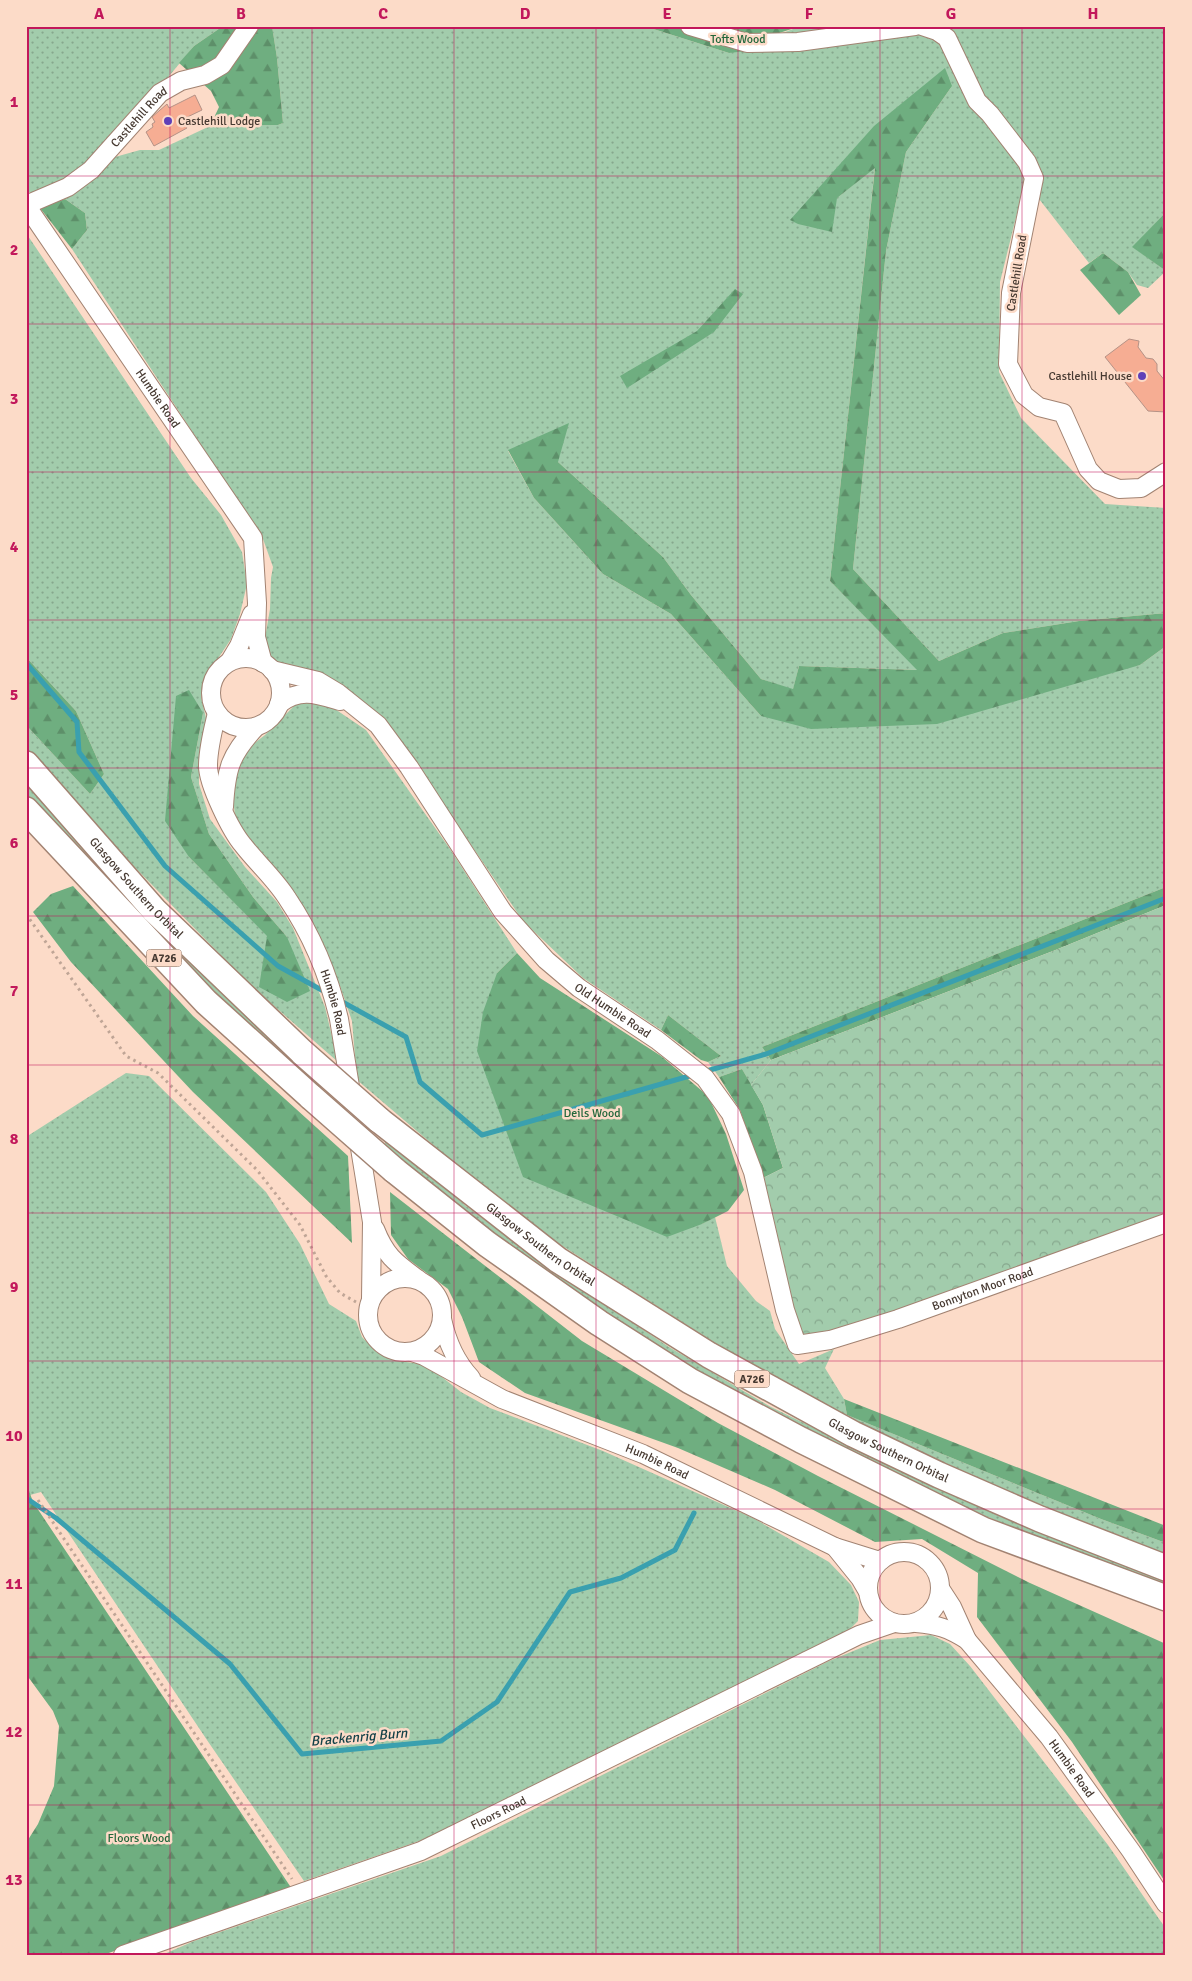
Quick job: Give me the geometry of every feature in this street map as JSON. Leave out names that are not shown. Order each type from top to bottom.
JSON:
[{"type":"highway","name":"Glasgow Southern Orbital","points":[[26,764],[154,910],[302,1053],[379,1120],[558,1260],[708,1355],[853,1434],[939,1475],[1040,1519],[1166,1568]]},
{"type":"highway","name":"A726","points":[[26,810],[206,1002],[311,1097],[394,1170],[487,1244],[599,1323],[690,1381],[809,1444],[983,1530],[1166,1598]]},
{"type":"street","name":"Castlehill Road","points":[[26,205],[68,187],[91,170],[160,93],[181,81],[205,75],[222,65],[249,26]]},
{"type":"street","points":[[690,26],[747,43],[798,42],[915,26]]},
{"type":"street","name":"Castlehill Road","points":[[922,26],[937,31],[947,38],[977,101],[990,114],[1027,162],[1034,178],[1011,293],[1008,364],[1024,395],[1039,407],[1063,414],[1088,468],[1099,481],[1119,489],[1141,488],[1166,472]]},
{"type":"street","name":"Humbie Road","points":[[26,205],[253,538],[257,603],[256,637],[268,666],[280,686],[279,704],[274,714],[266,722],[256,727],[244,739],[230,763],[226,780],[224,811]]},
{"type":"street","name":"Humbie Road","points":[[257,603],[239,646],[230,661],[216,675],[212,684],[211,699],[217,713],[210,743],[208,767],[213,787],[231,828],[242,844],[286,896],[306,928],[333,991],[340,1019],[372,1222],[370,1302]]},
{"type":"street","points":[[230,661],[241,658],[252,659],[268,666],[318,681],[359,708]]},
{"type":"street","name":"Humbie Road","points":[[279,704],[290,696],[304,693],[321,695],[359,708]]},
{"type":"street","name":"Old Humbie Road","points":[[359,708],[378,725],[409,768],[503,912],[546,960],[579,988],[657,1040],[704,1078],[731,1114],[753,1172],[785,1310],[797,1344]]},
{"type":"street","points":[[217,713],[224,721],[234,726],[256,727]]},
{"type":"street","name":"Humbie Road","points":[[372,1222],[383,1248],[391,1258],[423,1282]]},
{"type":"street","name":"Bonnyton Moor Road","points":[[797,1344],[830,1340],[898,1319],[1166,1223]]},
{"type":"street","points":[[405,1278],[423,1282],[432,1289],[442,1308],[440,1330],[433,1340],[424,1347],[412,1352],[399,1352],[385,1346],[376,1338],[369,1324],[370,1302],[378,1289],[392,1280],[405,1278]]},
{"type":"street","name":"Humbie Road","points":[[442,1319],[446,1339],[456,1359],[474,1383]]},
{"type":"street","name":"Humbie Road","points":[[412,1352],[424,1356],[502,1399],[642,1454],[835,1547],[880,1561]]},
{"type":"street","name":"Humbie Road","points":[[835,1547],[868,1590]]},
{"type":"street","points":[[896,1553],[914,1553],[925,1558],[934,1567],[940,1578],[941,1590],[933,1611],[916,1623],[905,1625],[894,1623],[875,1611],[870,1601],[868,1590],[868,1580],[873,1569],[880,1561],[896,1553]]},
{"type":"street","name":"Humbie Road","points":[[941,1590],[952,1607],[966,1640]]},
{"type":"street","name":"Floors Road","points":[[859,1635],[875,1611]]},
{"type":"street","name":"Floors Road","points":[[123,1955],[422,1852],[859,1635],[894,1623]]},
{"type":"street","name":"Humbie Road","points":[[916,1623],[938,1625],[966,1640],[1049,1737],[1131,1851],[1166,1904]]},
{"type":"path","points":[[26,914],[126,1056],[158,1073],[257,1170],[300,1225],[326,1276],[340,1293],[357,1302],[370,1302]]},
{"type":"path","points":[[38,1500],[302,1893]]},
{"type":"green space","points":[[26,26],[223,26],[194,46],[136,116],[84,169],[39,194],[28,192],[26,189]]},
{"type":"green space","points":[[223,26],[272,26],[283,123],[278,125],[210,126],[219,107],[211,91],[179,63],[194,46]]},
{"type":"green space","points":[[272,26],[644,26],[729,53],[801,26],[1166,26],[1166,212],[1133,247],[1166,271],[1148,288],[1137,285],[1128,272],[1103,253],[1089,263],[1025,181],[1000,282],[999,372],[1021,418],[1105,504],[1166,508],[1166,613],[1079,621],[1003,633],[939,661],[853,569],[886,251],[906,152],[952,86],[837,198],[875,167],[830,581],[918,670],[799,666],[793,690],[761,679],[691,595],[663,557],[558,462],[508,451],[534,498],[603,574],[671,614],[761,716],[1140,665],[1166,646],[1166,887],[762,1047],[771,1060],[751,1085],[742,1069],[719,1077],[708,1062],[721,1056],[668,1015],[661,1030],[583,978],[523,921],[420,770],[366,704],[342,687],[271,659],[266,650],[265,638],[270,609],[273,567],[263,539],[72,249],[87,230],[85,213],[65,199],[115,157],[140,150],[159,150],[210,126],[278,125],[283,123]]},
{"type":"green space","name":"Tofts Wood","points":[[644,26],[801,26],[776,34],[780,47],[729,53]]},
{"type":"green space","points":[[945,68],[952,86],[906,152],[886,251],[853,569],[939,661],[1003,633],[1079,621],[1166,613],[1166,646],[1140,665],[937,724],[811,729],[761,716],[671,614],[603,574],[534,498],[508,450],[569,423],[558,462],[663,557],[691,595],[761,679],[793,689],[799,666],[917,670],[830,581],[875,168],[837,198],[832,232],[798,224],[790,220],[874,126]]},
{"type":"green space","points":[[65,199],[85,213],[87,230],[72,249],[40,208]]},
{"type":"green space","points":[[1166,212],[1166,271],[1132,247]]},
{"type":"green space","points":[[26,233],[191,478],[221,515],[242,552],[247,584],[240,614],[231,639],[203,681],[201,697],[206,718],[199,761],[199,784],[210,819],[245,867],[277,902],[293,928],[325,1007],[338,1062],[249,984],[107,839],[26,750],[26,725],[90,794],[104,774],[76,711],[26,657]],"holes":[[[176,696],[203,713],[191,777],[209,834],[253,897],[287,937],[260,987],[268,936],[189,857]]]},
{"type":"green space","points":[[1103,253],[1128,272],[1141,295],[1119,315],[1080,270]]},
{"type":"green space","points":[[735,289],[743,294],[714,332],[627,388],[620,376],[697,331]]},
{"type":"green space","points":[[26,657],[76,711],[104,774],[90,794],[26,725]]},
{"type":"green space","points":[[189,690],[203,713],[191,777],[209,834],[253,897],[287,937],[310,991],[287,1002],[259,987],[267,936],[189,857],[165,821],[176,696]]},
{"type":"green space","points":[[300,700],[332,707],[366,730],[450,849],[517,953],[497,973],[702,1224],[715,1217],[727,1266],[756,1301],[770,1311],[775,1329],[799,1364],[834,1349],[825,1368],[844,1399],[847,1415],[1101,1519],[1166,1543],[1166,1558],[874,1437],[748,1364],[520,1219],[357,1080],[352,1021],[340,986],[306,912],[246,837],[235,816],[232,787],[236,768],[248,748],[265,735]]},
{"type":"green space","points":[[26,781],[322,1085],[320,1093],[224,1006],[26,794]]},
{"type":"green space","points":[[73,886],[193,1016],[348,1156],[352,1243],[193,1092],[71,962],[33,912],[51,894]]},
{"type":"green space","points":[[1166,887],[1166,905],[1053,951],[771,1060],[762,1047]]},
{"type":"green space","points":[[1166,905],[1166,1217],[907,1312],[823,1335],[804,1334],[795,1325],[763,1178],[783,1168],[763,1105],[751,1085],[771,1060],[1053,951]]},
{"type":"green space","name":"Deils Wood","points":[[517,953],[540,978],[661,1056],[708,1096],[726,1134],[744,1190],[728,1211],[702,1224],[667,1237],[523,1177],[477,1051],[483,1012],[497,973]]},
{"type":"green space","points":[[668,1015],[721,1056],[708,1062],[701,1060],[661,1030]]},
{"type":"green space","points":[[742,1069],[763,1105],[783,1168],[763,1178],[740,1110],[719,1077]]},
{"type":"green space","points":[[126,1073],[149,1076],[266,1192],[300,1244],[329,1304],[356,1321],[362,1337],[377,1352],[399,1361],[421,1364],[433,1370],[461,1392],[490,1408],[603,1451],[753,1518],[829,1562],[851,1585],[859,1602],[858,1621],[842,1637],[448,1831],[304,1881],[41,1492],[30,1495],[26,1482],[26,1137]]},
{"type":"green space","points":[[385,1138],[466,1206],[546,1265],[669,1347],[771,1407],[1001,1517],[1166,1581],[1166,1588],[1028,1534],[926,1491],[721,1385],[581,1298],[516,1251],[385,1148]]},
{"type":"green space","points":[[390,1192],[582,1341],[718,1423],[818,1476],[1030,1583],[1166,1644],[1166,1883],[1072,1742],[977,1617],[978,1573],[922,1539],[875,1542],[775,1490],[678,1448],[525,1393],[479,1362],[462,1317],[448,1289],[408,1259],[391,1235]]},
{"type":"green space","points":[[844,1399],[1166,1526],[1166,1543],[1101,1519],[847,1415]]},
{"type":"green space","name":"Floors Wood","points":[[26,1482],[33,1502],[292,1889],[103,1955],[26,1955],[26,1843],[38,1824],[54,1786],[59,1726],[53,1711],[26,1674]]},
{"type":"green space","points":[[931,1635],[950,1644],[970,1666],[1108,1845],[1166,1929],[1166,1955],[162,1955],[194,1941],[441,1856],[829,1661],[880,1640]]},
{"type":"building","name":"Castlehill Lodge","points":[[195,95],[202,110],[181,120],[187,128],[154,146],[146,132],[153,127],[152,124],[155,122],[152,117],[167,104],[169,108]]},
{"type":"building","name":"Castlehill House","points":[[1129,339],[1139,341],[1138,347],[1146,358],[1153,359],[1157,364],[1157,371],[1166,382],[1166,412],[1148,411],[1105,357]]},
{"type":"waterway","points":[[26,663],[77,722],[79,752],[165,866],[278,966],[327,993]]},
{"type":"waterway","points":[[703,1072],[766,1054],[1166,898]]},
{"type":"waterway","points":[[339,1000],[406,1037],[420,1082],[482,1135],[693,1075]]},
{"type":"waterway","name":"Brackenrig Burn","points":[[26,1498],[56,1518],[230,1664],[302,1754],[441,1741],[497,1702],[570,1592],[621,1578],[675,1550],[694,1513]]},
{"type":"place","name":"Castlehill Lodge","points":[[168,121]]},
{"type":"place","name":"Castlehill House","points":[[1142,376]]}]
